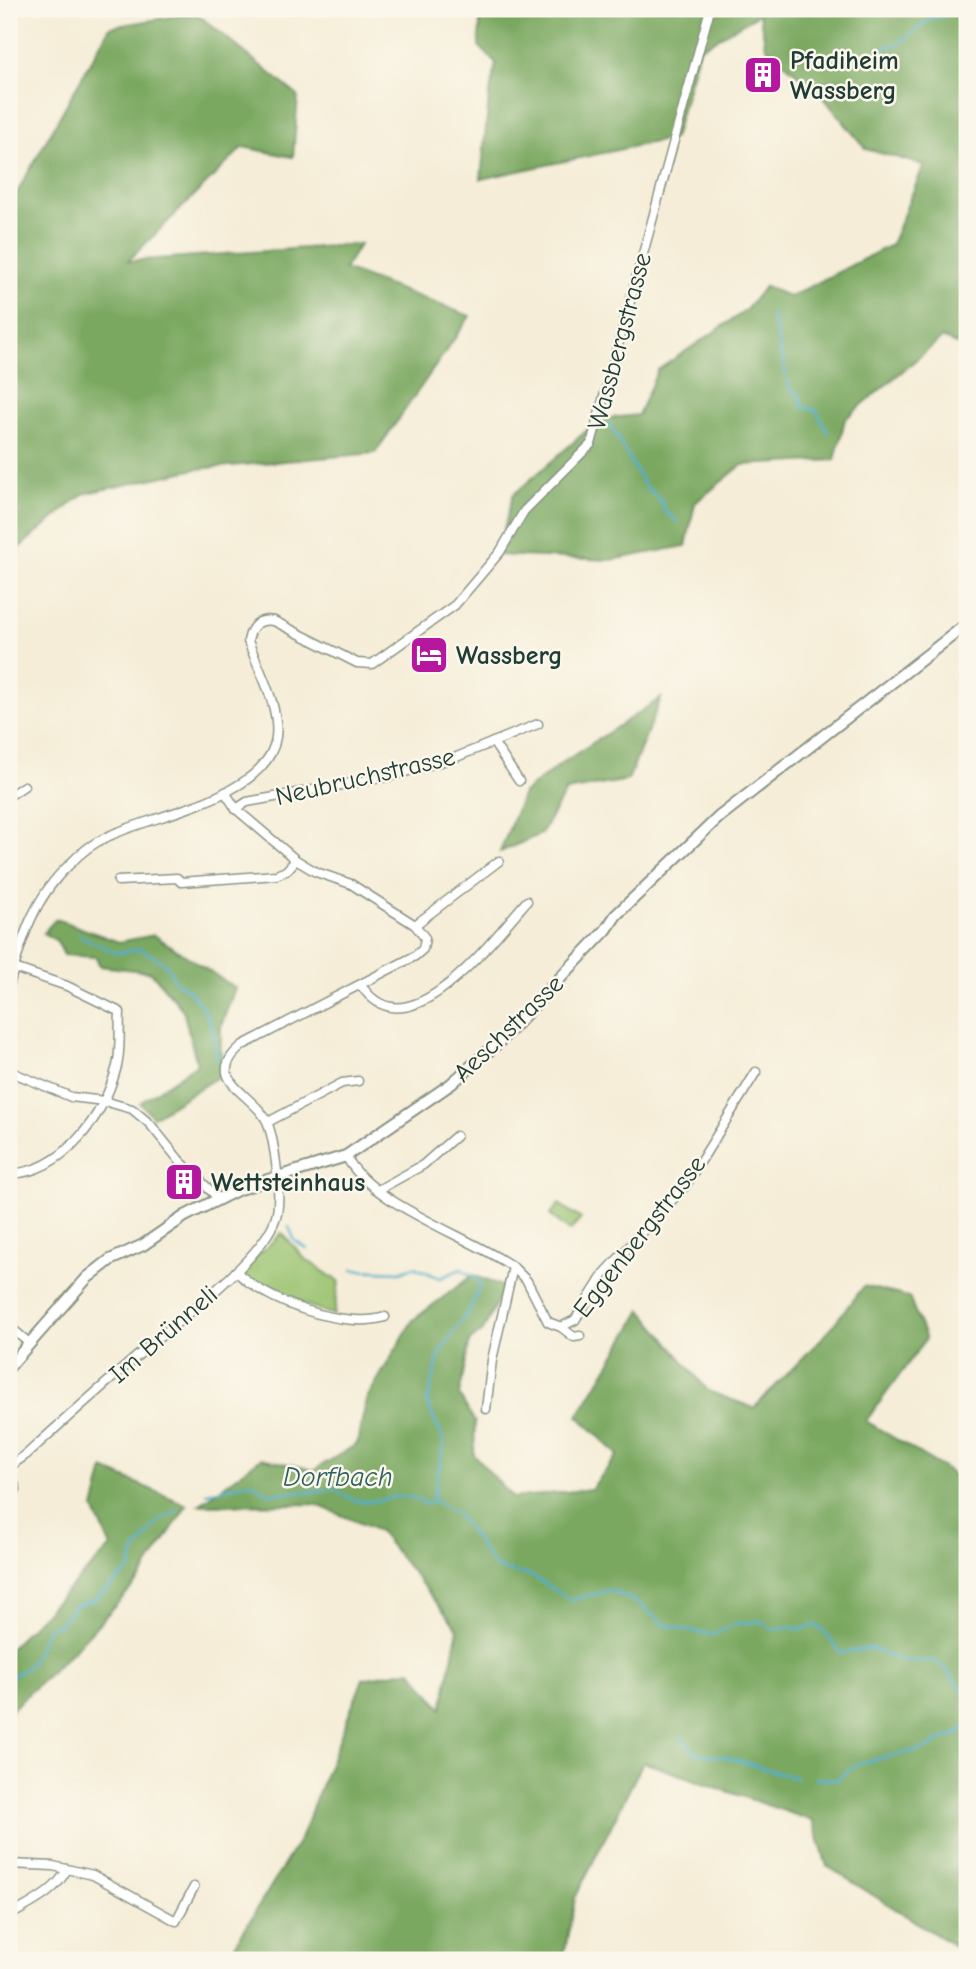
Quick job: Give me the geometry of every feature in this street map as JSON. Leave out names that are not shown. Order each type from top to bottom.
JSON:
[{"type":"main road","name":"Aeschstrasse","points":[[9,1367],[87,1278],[100,1267],[143,1245],[185,1216],[239,1189],[346,1156],[451,1084],[483,1057],[593,945],[616,915],[719,817],[967,624]]},
{"type":"street","name":"Wassbergstrasse","points":[[9,986],[31,916],[50,885],[72,861],[108,836],[225,792],[255,775],[271,754],[276,740],[276,716],[248,641],[250,631],[257,623],[274,621],[356,663],[372,664],[455,605],[500,552],[524,511],[591,444],[710,9]]},
{"type":"street","name":"Neubruchstrasse","points":[[236,808],[247,802],[391,776],[454,758],[538,724]]},
{"type":"street","points":[[493,742],[519,781]]},
{"type":"street","points":[[9,796],[24,786]]},
{"type":"street","points":[[225,792],[236,808],[296,860],[316,872],[351,884],[415,925],[425,938],[423,948],[415,956],[243,1045],[232,1054],[226,1068],[231,1083],[268,1122],[342,1083],[358,1081]]},
{"type":"street","points":[[118,881],[177,878],[181,882],[276,875],[286,871],[296,860]]},
{"type":"street","points":[[415,925],[499,861]]},
{"type":"street","points":[[361,985],[368,996],[386,1006],[402,1007],[428,1000],[446,987],[527,901]]},
{"type":"street","points":[[9,1174],[34,1170],[60,1156],[88,1126],[104,1101],[117,1065],[120,1012],[67,985],[14,968]]},
{"type":"street","points":[[9,1071],[71,1097],[104,1101],[132,1109],[150,1124],[179,1160],[219,1199]]},
{"type":"street","name":"Eggenbergstrasse","points":[[513,1267],[527,1281],[548,1322],[561,1327],[575,1320],[604,1274],[685,1185],[756,1072]]},
{"type":"street","name":"Im Brünneli","points":[[9,1496],[16,1489],[9,1469],[236,1271],[272,1229],[278,1205],[268,1122]]},
{"type":"street","points":[[378,1189],[423,1165],[456,1136]]},
{"type":"street","points":[[346,1156],[357,1173],[378,1189],[513,1267],[492,1360],[486,1409]]},
{"type":"street","points":[[236,1271],[248,1284],[328,1318],[370,1322],[385,1317]]},
{"type":"street","points":[[9,1326],[29,1343]]},
{"type":"street","points":[[561,1327],[573,1337],[580,1336]]},
{"type":"street","points":[[9,1864],[67,1869],[93,1875],[176,1921],[194,1887]]},
{"type":"street","points":[[9,1916],[62,1881],[67,1869]]},
{"type":"green space","points":[[486,9],[967,9],[967,349],[942,338],[845,419],[835,460],[742,465],[695,503],[686,546],[611,560],[497,555],[513,495],[600,419],[638,415],[658,370],[745,311],[765,286],[790,297],[891,245],[924,165],[866,149],[823,97],[766,47],[759,14],[699,49],[674,138],[481,179],[489,98],[496,63],[479,46],[480,20]]},
{"type":"green space","points":[[196,13],[298,96],[293,157],[243,147],[128,261],[360,244],[344,269],[470,316],[375,453],[196,469],[83,494],[9,556],[9,207],[110,27]]},
{"type":"green space","points":[[967,667],[967,732],[959,714],[958,696],[961,682],[956,677]]},
{"type":"green space","points":[[661,698],[628,780],[566,791],[541,834],[500,852],[523,793],[562,763]]},
{"type":"green space","points":[[56,919],[119,942],[154,935],[235,988],[221,1026],[221,1075],[153,1117],[140,1103],[197,1064],[183,1010],[151,972],[100,966],[96,957],[64,955],[57,941],[43,933]]},
{"type":"green space","points":[[559,1204],[581,1219],[570,1231],[550,1215]]},
{"type":"green space","points":[[282,1233],[304,1258],[339,1282],[334,1315],[251,1285],[241,1271]]},
{"type":"green space","points":[[473,1275],[504,1287],[483,1331],[470,1340],[459,1395],[475,1422],[474,1455],[513,1498],[591,1489],[618,1455],[578,1416],[642,1310],[708,1391],[754,1408],[826,1334],[864,1286],[909,1297],[926,1339],[866,1421],[950,1472],[967,1491],[967,1954],[827,1866],[813,1821],[643,1762],[575,1898],[563,1960],[226,1960],[301,1837],[363,1679],[411,1670],[442,1709],[458,1629],[379,1531],[315,1504],[199,1505],[261,1458],[314,1470],[357,1444],[367,1398],[413,1320]]},
{"type":"green space","points":[[104,1469],[187,1505],[140,1579],[75,1649],[9,1712],[9,1649],[111,1547],[94,1509]]},
{"type":"waterway","points":[[882,48],[898,44],[932,18],[967,11]]},
{"type":"waterway","points":[[771,313],[786,375]]},
{"type":"waterway","points":[[788,381],[790,390],[800,395],[802,407],[816,410],[828,432]]},
{"type":"waterway","points":[[610,424],[644,485],[662,502],[664,511],[678,522]]},
{"type":"waterway","points":[[79,935],[116,953],[141,949],[166,964],[176,982],[189,990],[205,1011],[214,1034],[217,1059]]},
{"type":"waterway","points":[[289,1227],[295,1241],[307,1249]]},
{"type":"waterway","points":[[353,1270],[400,1272],[414,1267],[440,1278],[461,1269],[481,1283],[469,1311],[440,1352],[427,1403],[444,1441],[433,1499]]},
{"type":"waterway","name":"Dorfbach","points":[[207,1493],[250,1482],[270,1494],[335,1489],[355,1500],[406,1497],[425,1504],[433,1500],[457,1514],[496,1568],[532,1576],[571,1600],[611,1590],[638,1603],[665,1625],[713,1635],[735,1624],[761,1621],[774,1630],[789,1626],[800,1630],[813,1625],[822,1629],[841,1653],[872,1648],[901,1660],[932,1660],[943,1667],[967,1695]]},
{"type":"waterway","points":[[9,1678],[29,1666],[49,1627],[60,1625],[74,1606],[94,1600],[129,1570],[135,1552],[159,1520],[178,1510]]},
{"type":"waterway","points":[[815,1778],[836,1780],[859,1763],[929,1748],[967,1726]]},
{"type":"waterway","points":[[680,1736],[697,1754],[726,1757],[797,1778]]},
{"type":"place","name":"Pfadiheim Wassberg","points":[[763,75]]},
{"type":"place","name":"Wassberg","points":[[429,655]]},
{"type":"place","name":"Wettsteinhaus","points":[[184,1182]]}]
